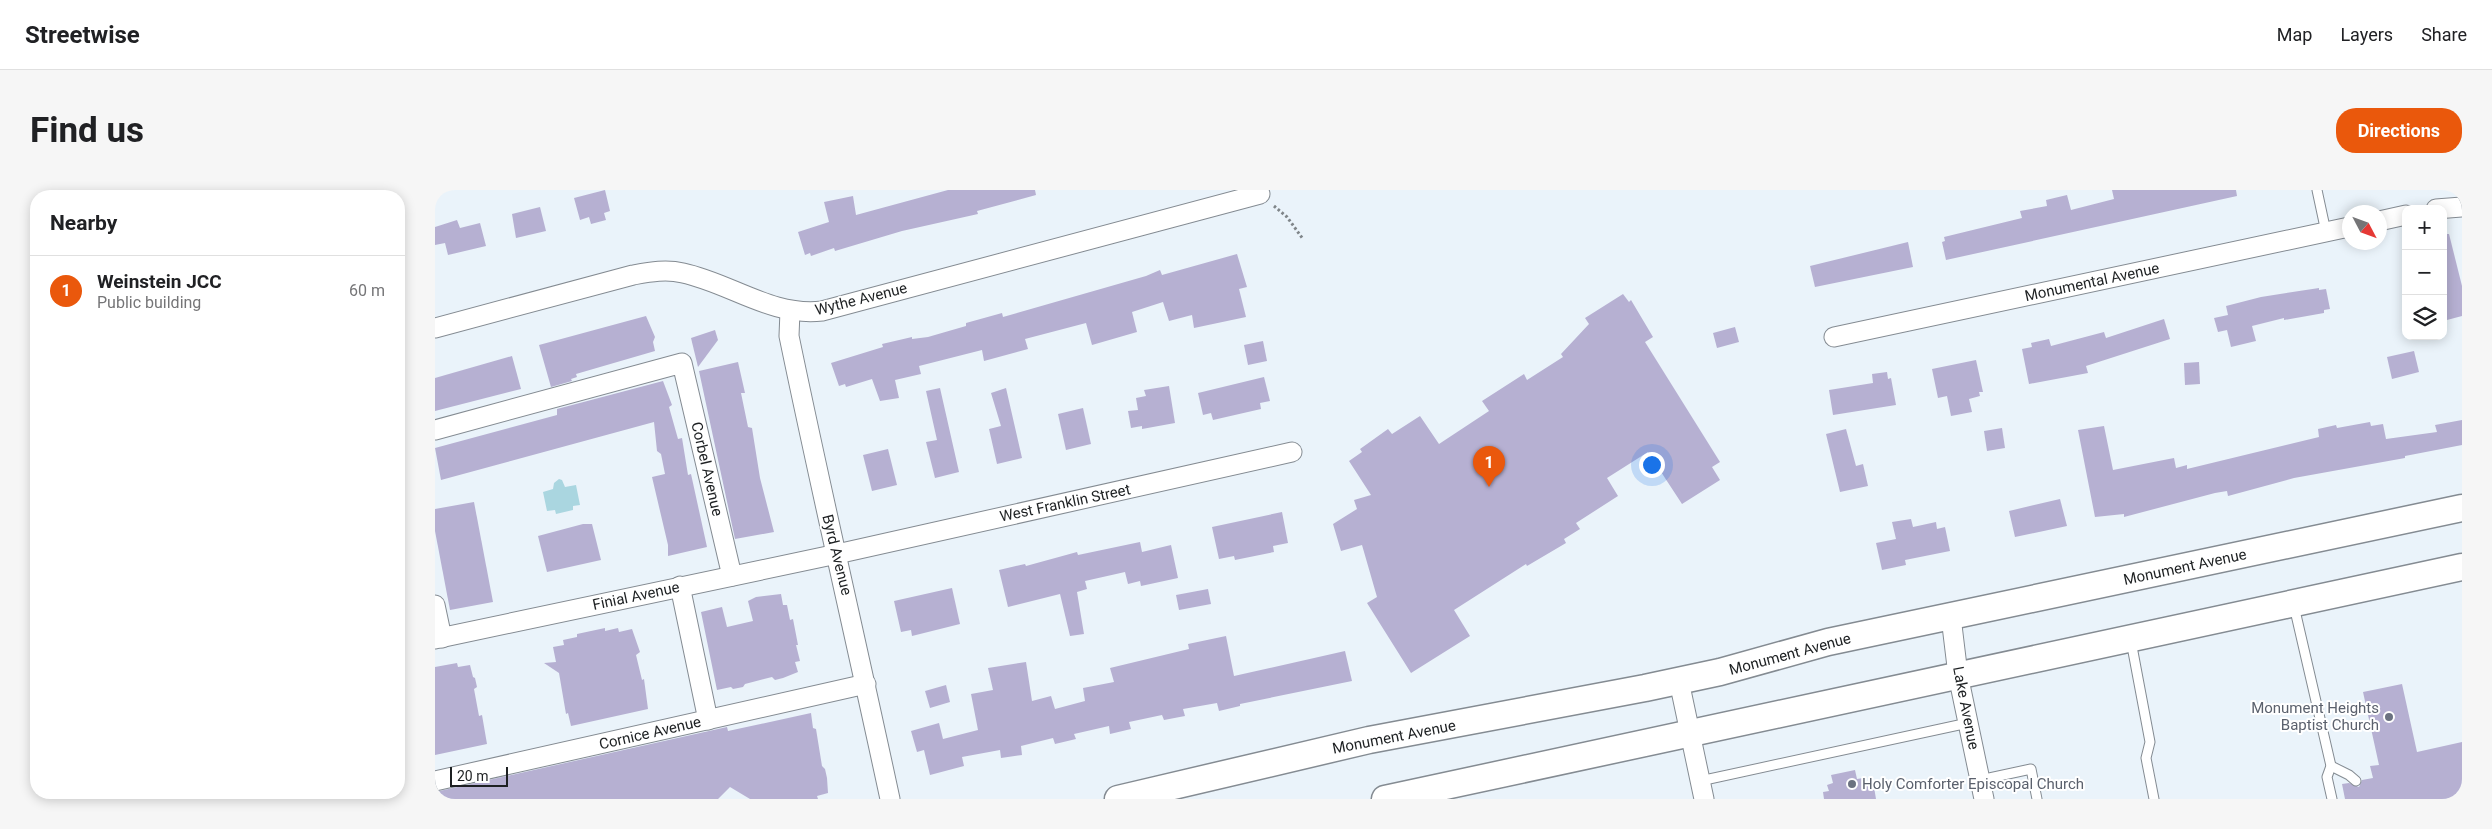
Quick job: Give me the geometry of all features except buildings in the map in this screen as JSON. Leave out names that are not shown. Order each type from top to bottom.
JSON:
[{"type":"street","name":"Wythe Avenue","points":[[435,328],[633,275],[663,271],[682,273],[714,282],[790,311],[807,313],[822,311],[1260,194]]},
{"type":"street","points":[[2447,208],[2462,207]]},
{"type":"street","points":[[2387,219],[2402,216]]},
{"type":"street","name":"Monumental Avenue","points":[[1835,337],[2342,229]]},
{"type":"street","name":"Byrd Avenue","points":[[790,311],[789,336],[890,799]]},
{"type":"street","name":"Corbel Avenue","points":[[435,430],[682,363],[732,576]]},
{"type":"street","name":"West Franklin Street","points":[[837,554],[1292,452]]},
{"type":"street","name":"Monument Avenue","points":[[1118,799],[1369,740],[1679,681],[1782,656],[1828,642],[2462,508]]},
{"type":"street","name":"Finial Avenue","points":[[439,639],[837,554]]},
{"type":"street","points":[[1397,798],[2462,566]]},
{"type":"street","points":[[680,586],[708,720]]},
{"type":"street","points":[[435,605],[439,639]]},
{"type":"street","name":"Lake Avenue","points":[[1951,617],[1958,675],[1984,799]]},
{"type":"street","points":[[1679,681],[1702,790]]},
{"type":"street","name":"Cornice Avenue","points":[[435,781],[866,684]]},
{"type":"lane","points":[[2317,190],[2326,232]]},
{"type":"lane","points":[[2293,603],[2331,766],[2327,777],[2331,799]]},
{"type":"lane","points":[[2130,638],[2150,742],[2146,758],[2154,799]]},
{"type":"lane","points":[[1702,790],[1968,724]]},
{"type":"lane","points":[[2331,766],[2349,775],[2356,781]]},
{"type":"lane","points":[[1980,780],[2031,769],[2037,799]]},
{"type":"path","points":[[1260,194],[1287,217],[1303,239]]},
{"type":"water","points":[[559,479],[562,480],[565,487],[576,485],[580,505],[573,506],[573,510],[556,514],[555,510],[547,511],[543,492],[553,489],[554,483]]},
{"type":"place","name":"Weinstein JCC","points":[[1489,487]]},
{"type":"place","name":"Monument Heights Baptist Church","points":[[2389,717]]},
{"type":"place","name":"Holy Comforter Episcopal Church","points":[[1852,784]]}]
